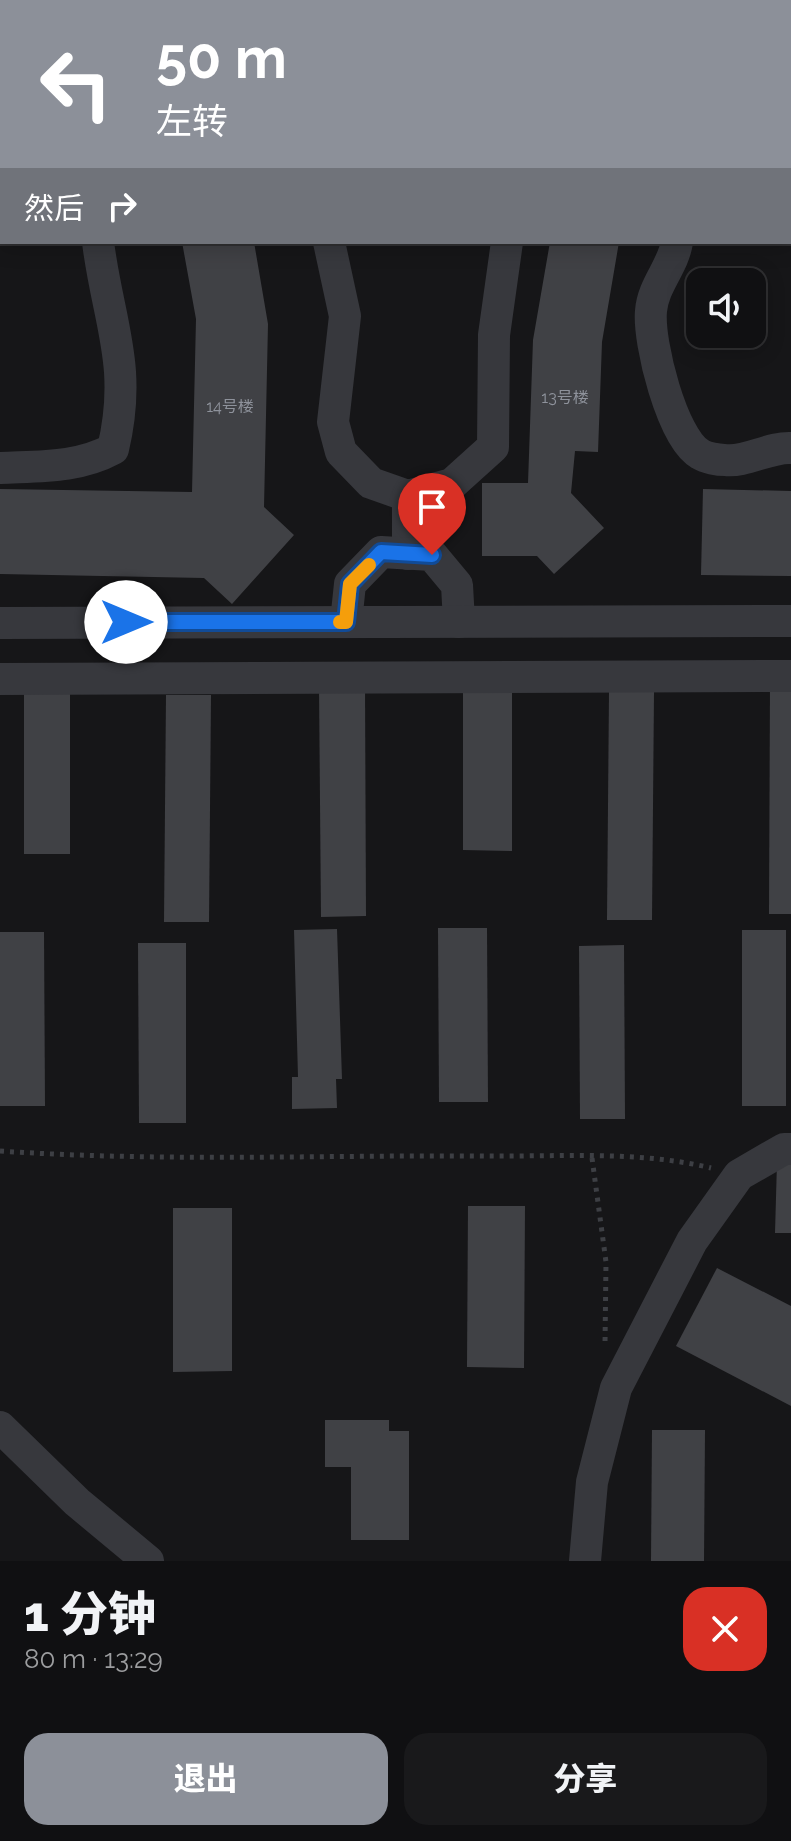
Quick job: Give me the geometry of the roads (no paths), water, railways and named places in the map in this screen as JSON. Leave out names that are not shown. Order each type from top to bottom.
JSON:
[{"type":"lane","points":[[0,468],[65,465],[94,460],[113,449],[122,413],[123,378],[98,244]]},
{"type":"lane","points":[[329,244],[345,316],[333,422],[341,452],[371,483],[408,496],[452,484],[493,447],[494,335],[507,244]]},
{"type":"lane","points":[[676,244],[656,287],[651,313],[667,398],[683,434],[700,454],[727,461],[768,449],[791,448]]},
{"type":"lane","points":[[408,496],[408,554]]},
{"type":"lane","points":[[346,622],[350,584],[381,552],[432,555],[457,585],[459,622]]},
{"type":"lane","points":[[0,623],[791,621]]},
{"type":"lane","points":[[0,679],[791,676]]},
{"type":"lane","points":[[585,1561],[592,1482],[616,1388],[692,1241],[739,1175],[784,1149],[791,1149]]},
{"type":"lane","points":[[0,1427],[77,1502],[148,1561]]}]
